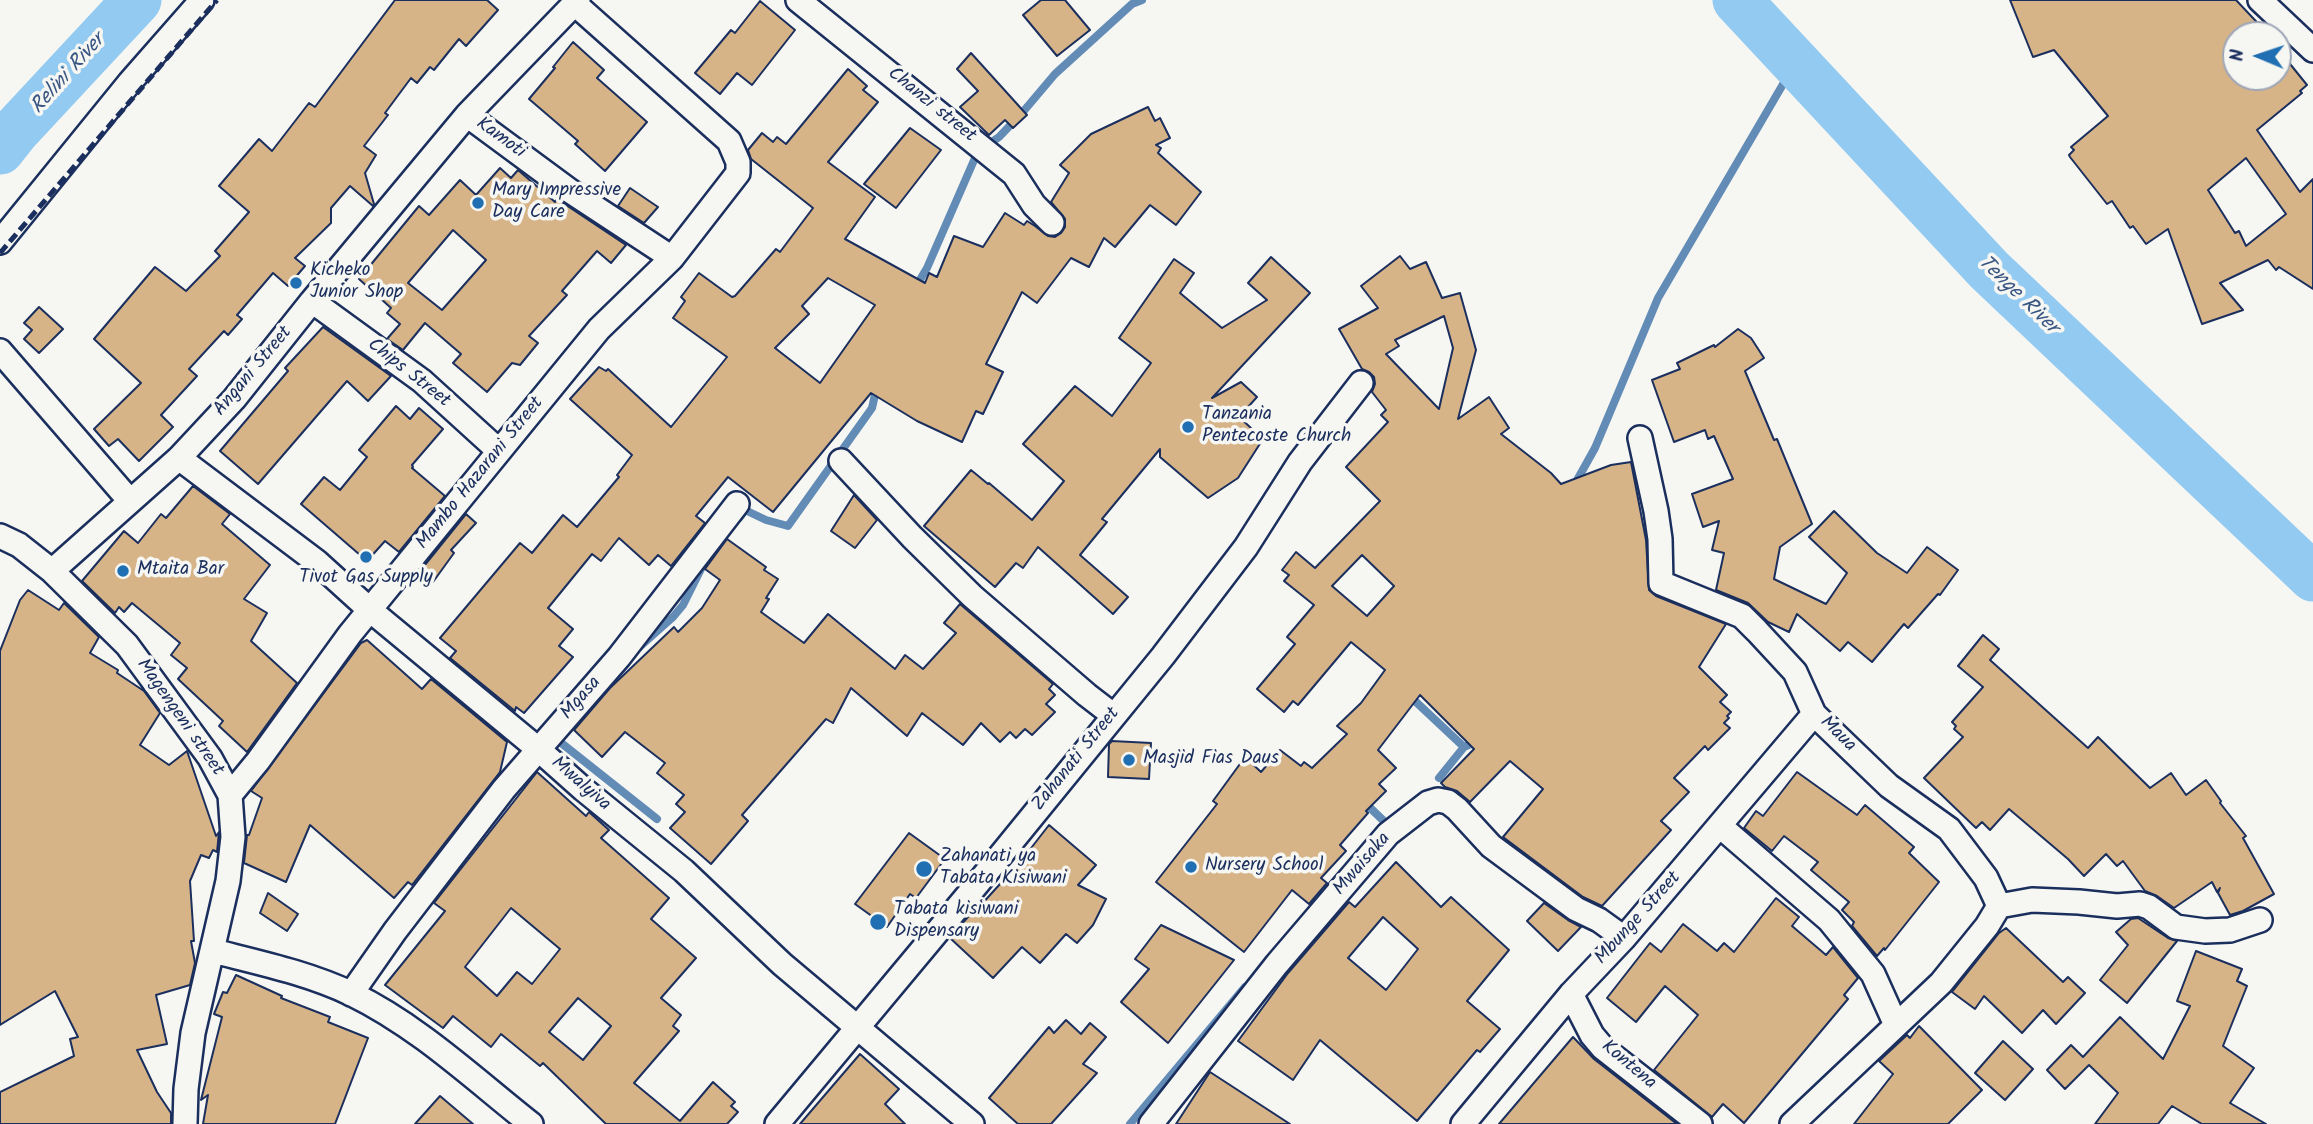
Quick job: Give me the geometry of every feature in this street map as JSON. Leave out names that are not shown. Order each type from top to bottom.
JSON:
[{"type":"street","points":[[0,242],[130,82],[202,0]]},
{"type":"street","name":"Chanzi street","points":[[798,0],[1014,174],[1034,205],[1052,223]]},
{"type":"street","points":[[2260,0],[2313,50]]},
{"type":"street","name":"Angani Street","points":[[52,571],[179,457],[234,399],[467,115],[576,2]]},
{"type":"street","name":"Mambo Hazarani Street","points":[[230,795],[370,610],[599,329],[672,258],[738,173],[738,162],[729,141],[576,2]]},
{"type":"street","name":"Kamoti","points":[[467,115],[570,191],[672,258]]},
{"type":"street","name":"Chips Street","points":[[312,301],[422,381],[499,452]]},
{"type":"street","points":[[0,351],[130,501]]},
{"type":"street","name":"Zahanati Street","points":[[777,1124],[1163,656],[1246,547],[1300,462],[1361,383]]},
{"type":"street","name":"Maua","points":[[1640,438],[1656,511],[1660,539],[1660,580],[1664,586],[1742,616],[1795,672],[1814,713],[1889,786],[1949,830],[1986,878],[1999,906]]},
{"type":"street","name":"Mwalyiva","points":[[179,457],[317,562],[370,610],[684,871],[782,964],[972,1124]]},
{"type":"street","points":[[841,461],[972,596],[1114,715]]},
{"type":"street","name":"Mgasa","points":[[351,994],[395,930],[504,789],[619,657],[737,504]]},
{"type":"street","name":"Magengeni street","points":[[0,536],[19,545],[52,571],[127,645],[210,758],[230,795],[233,837],[228,881],[193,1033],[186,1088],[185,1124]]},
{"type":"street","name":"Mbunge Street","points":[[1463,1124],[1571,994],[1624,938],[1720,827],[1814,713]]},
{"type":"street","name":"Mwaisaka","points":[[1151,1124],[1276,964],[1388,834],[1429,803],[1438,800],[1448,802],[1492,846],[1576,909],[1599,920],[1624,938]]},
{"type":"street","points":[[1720,827],[1829,920],[1873,974],[1896,1025]]},
{"type":"street","points":[[1792,1124],[1941,983],[1987,926],[1999,906],[2032,900],[2117,906],[2140,904],[2150,907],[2176,927],[2205,931],[2230,930],[2260,920]]},
{"type":"street","points":[[213,951],[286,969],[351,994],[406,1024],[531,1124]]},
{"type":"street","name":"Kontena","points":[[1571,994],[1592,1035],[1602,1048],[1700,1124]]},
{"type":"building","points":[[395,0],[487,0],[498,10],[466,46],[459,39],[434,70],[430,67],[417,83],[411,78],[385,113],[388,115],[364,146],[376,155],[365,173],[373,206],[350,186],[331,208],[331,223],[295,258],[305,266],[288,286],[273,273],[237,315],[242,319],[228,335],[224,331],[189,369],[197,376],[161,415],[173,427],[139,461],[118,439],[109,446],[94,429],[141,383],[94,339],[155,267],[186,291],[220,256],[215,251],[249,212],[219,186],[259,139],[272,151],[309,103],[315,107]]},
{"type":"building","points":[[1041,0],[1065,0],[1090,30],[1057,56],[1023,15]]},
{"type":"building","points":[[2010,0],[2236,0],[2256,21],[2222,21],[2222,91],[2292,91],[2292,66],[2307,85],[2300,91],[2302,93],[2257,130],[2300,192],[2313,179],[2313,289],[2279,267],[2276,270],[2268,260],[2220,283],[2243,310],[2202,324],[2168,229],[2146,244],[2133,226],[2130,228],[2112,201],[2107,204],[2069,155],[2074,150],[2071,147],[2108,116],[2054,50],[2033,57]],"holes":[[[2246,158],[2286,214],[2246,246],[2239,231],[2235,233],[2208,190]]]},
{"type":"building","points":[[760,1],[795,30],[752,85],[737,73],[720,94],[695,73],[731,30],[735,33]]},
{"type":"building","points":[[573,42],[604,70],[597,78],[647,122],[605,171],[575,144],[578,141],[529,99]]},
{"type":"building","points":[[971,53],[1027,115],[1013,128],[1005,120],[989,135],[960,107],[978,91],[957,69]]},
{"type":"building","points":[[848,69],[867,86],[863,90],[878,102],[828,162],[875,197],[845,239],[925,283],[929,273],[937,277],[954,236],[983,247],[1005,213],[1024,225],[1027,221],[1048,236],[1055,237],[1061,233],[1065,227],[1065,219],[1051,202],[1069,173],[1060,165],[1091,134],[1148,107],[1155,121],[1160,118],[1170,138],[1156,145],[1161,148],[1158,153],[1201,192],[1176,225],[1150,205],[1115,247],[1104,238],[1089,267],[1071,258],[1037,303],[1022,292],[986,364],[1003,372],[983,414],[976,411],[962,442],[917,421],[871,393],[773,512],[728,477],[696,516],[705,523],[671,566],[658,555],[649,565],[619,538],[601,561],[592,554],[548,608],[573,629],[559,646],[573,657],[524,713],[516,707],[515,711],[450,658],[456,651],[440,638],[520,543],[532,553],[563,515],[577,527],[619,477],[617,475],[632,455],[570,399],[599,367],[606,371],[608,369],[671,427],[727,357],[673,318],[685,301],[681,297],[699,273],[732,297],[735,296],[776,249],[780,252],[813,208],[751,159],[748,150],[762,133],[773,142],[777,137],[786,144]],"holes":[[[828,278],[875,305],[820,383],[775,348],[809,314],[802,306]]]},
{"type":"building","points":[[910,128],[941,150],[896,208],[864,184]]},
{"type":"building","points":[[500,168],[511,178],[518,170],[555,202],[557,199],[626,245],[611,263],[597,251],[562,291],[567,295],[529,336],[538,343],[520,365],[512,363],[487,392],[453,363],[461,354],[425,323],[403,350],[387,339],[400,324],[387,313],[391,308],[359,279],[419,206],[429,215],[460,180],[476,195]],"holes":[[[453,230],[486,260],[442,310],[408,283]]]},
{"type":"building","points":[[630,188],[658,207],[644,223],[618,206]]},
{"type":"building","points":[[1400,256],[1410,269],[1426,262],[1442,298],[1460,293],[1476,350],[1458,419],[1489,397],[1509,428],[1501,434],[1561,484],[1611,465],[1631,462],[1646,540],[1649,590],[1656,596],[1726,624],[1699,667],[1727,695],[1720,702],[1731,712],[1724,723],[1730,728],[1708,750],[1705,746],[1674,778],[1689,792],[1661,821],[1671,830],[1602,906],[1583,897],[1503,837],[1543,789],[1510,761],[1470,802],[1441,783],[1474,749],[1420,695],[1378,750],[1396,768],[1379,784],[1386,791],[1366,811],[1368,813],[1340,845],[1346,851],[1321,878],[1327,883],[1309,904],[1292,890],[1244,952],[1156,882],[1217,804],[1213,801],[1245,757],[1261,772],[1280,750],[1301,766],[1304,762],[1312,768],[1347,734],[1337,726],[1361,703],[1385,670],[1351,642],[1298,705],[1293,701],[1284,712],[1257,689],[1295,644],[1287,637],[1314,605],[1284,581],[1289,575],[1282,570],[1296,552],[1315,568],[1380,501],[1346,467],[1388,422],[1381,415],[1386,410],[1372,392],[1374,377],[1362,369],[1339,329],[1378,308],[1361,286]],"holes":[[[1444,316],[1453,348],[1439,409],[1386,354],[1399,346],[1395,340]],[[1362,555],[1394,586],[1367,616],[1332,586]]]},
{"type":"building","points":[[1271,257],[1310,293],[1212,398],[1241,382],[1257,397],[1239,417],[1263,439],[1238,478],[1208,498],[1160,457],[1160,449],[1102,519],[1107,522],[1080,555],[1128,597],[1113,614],[1038,547],[1023,568],[1016,563],[995,587],[924,526],[971,470],[1032,520],[1064,481],[1023,444],[1075,386],[1112,416],[1151,363],[1119,338],[1174,259],[1194,273],[1180,293],[1222,328],[1267,300],[1248,283]]},
{"type":"building","points":[[39,307],[63,329],[39,353],[24,339],[32,330],[24,323]]},
{"type":"building","points":[[323,327],[391,376],[368,401],[347,381],[258,484],[220,451],[288,371],[285,368]]},
{"type":"building","points":[[1738,329],[1751,338],[1764,358],[1745,371],[1812,524],[1780,547],[1774,579],[1826,604],[1847,573],[1809,537],[1834,511],[1877,553],[1907,573],[1927,547],[1958,570],[1940,595],[1938,594],[1908,628],[1904,624],[1872,662],[1848,642],[1840,651],[1797,614],[1789,632],[1768,622],[1748,603],[1716,590],[1724,553],[1712,550],[1719,521],[1703,527],[1692,494],[1733,479],[1714,436],[1708,439],[1705,430],[1674,442],[1652,380],[1680,369],[1677,363],[1714,345],[1715,347]]},
{"type":"building","points":[[396,406],[410,419],[419,408],[443,429],[412,468],[445,496],[399,552],[385,541],[367,561],[301,504],[324,477],[340,490],[367,457],[359,450]]},
{"type":"building","points":[[193,486],[230,514],[222,524],[270,565],[244,599],[267,613],[251,641],[297,683],[247,752],[219,726],[223,721],[178,679],[187,668],[171,655],[180,643],[132,603],[124,612],[119,607],[115,613],[82,581],[124,531],[138,543],[161,514],[166,518]]},
{"type":"building","points":[[854,495],[877,520],[855,548],[831,531]]},
{"type":"building","points":[[466,514],[476,523],[451,550],[454,553],[433,582],[420,571]]},
{"type":"building","points":[[727,539],[778,579],[761,612],[804,643],[828,614],[895,669],[905,655],[923,669],[956,633],[944,623],[960,604],[1053,684],[1049,689],[1055,695],[1046,704],[1055,712],[1032,735],[1025,729],[1016,738],[1010,732],[1000,742],[981,723],[963,745],[922,713],[907,736],[851,688],[833,723],[826,719],[742,815],[748,821],[711,864],[670,828],[685,812],[676,804],[684,795],[657,773],[665,763],[625,732],[602,757],[574,730],[610,688],[674,627],[678,632],[702,608],[720,580],[705,569]]},
{"type":"building","points":[[28,590],[59,610],[64,603],[99,637],[90,653],[118,670],[117,673],[144,691],[160,713],[140,745],[169,765],[187,751],[216,836],[219,832],[217,852],[213,850],[209,858],[201,855],[190,881],[194,941],[191,941],[195,963],[190,985],[156,995],[167,1044],[137,1050],[157,1092],[171,1113],[171,1124],[0,1124],[0,1092],[74,1056],[70,1039],[78,1037],[55,991],[0,1025],[0,651],[20,600]]},
{"type":"building","points":[[1983,635],[1999,649],[1990,660],[2088,748],[2098,737],[2150,788],[2171,773],[2186,795],[2206,780],[2246,836],[2243,838],[2274,894],[2230,915],[2218,893],[2220,888],[2217,892],[2212,882],[2174,908],[2145,891],[2123,861],[2117,866],[2106,854],[2084,876],[2009,809],[1990,830],[1982,822],[1976,828],[1924,778],[1963,737],[1954,729],[1956,726],[1952,722],[1983,687],[1958,666]]},
{"type":"building","points":[[367,640],[422,689],[431,679],[507,742],[500,772],[412,885],[408,882],[394,898],[310,825],[286,882],[244,863],[247,835],[262,798],[251,791],[361,643]]},
{"type":"building","name":"Masjid Fias Daus","points":[[1112,741],[1151,743],[1149,779],[1108,777],[1109,744]]},
{"type":"building","points":[[537,772],[586,816],[589,812],[609,830],[601,838],[669,898],[651,919],[696,958],[661,998],[681,1015],[673,1026],[679,1031],[634,1083],[680,1121],[713,1082],[735,1102],[731,1106],[738,1112],[727,1124],[606,1124],[543,1063],[540,1066],[501,1034],[491,1047],[453,1016],[443,1028],[385,985],[445,911],[434,903]],"holes":[[[511,908],[560,949],[532,984],[517,972],[497,996],[465,967]],[[578,998],[611,1026],[583,1060],[549,1032]]]},
{"type":"building","points":[[1797,772],[1857,815],[1865,805],[1914,847],[1909,853],[1939,882],[1885,950],[1884,948],[1877,956],[1852,926],[1854,922],[1842,910],[1849,902],[1811,870],[1818,862],[1784,836],[1772,851],[1744,828],[1756,811],[1763,816]]},
{"type":"building","points":[[1049,825],[1096,865],[1078,885],[1106,899],[1093,925],[1077,943],[1066,934],[1040,963],[1022,947],[993,978],[950,938],[1021,861]]},
{"type":"building","points":[[909,833],[945,859],[916,898],[910,894],[887,927],[855,904]]},
{"type":"building","points":[[1396,862],[1441,907],[1451,897],[1509,950],[1467,1001],[1500,1029],[1480,1052],[1477,1050],[1417,1121],[1320,1040],[1293,1080],[1238,1041],[1288,973],[1349,902],[1355,907]],"holes":[[[1383,917],[1418,949],[1386,990],[1348,958]]]},
{"type":"building","points":[[268,893],[298,914],[287,931],[260,913]]},
{"type":"building","points":[[1776,898],[1799,917],[1792,926],[1826,955],[1833,947],[1858,978],[1844,995],[1848,999],[1744,1123],[1723,1104],[1712,1117],[1654,1070],[1698,1015],[1665,986],[1636,1022],[1607,998],[1650,943],[1661,952],[1683,924],[1717,951],[1724,943],[1734,952]]},
{"type":"building","points":[[1544,903],[1581,927],[1558,951],[1527,921]]},
{"type":"building","points":[[2138,918],[2177,941],[2127,1003],[2100,980],[2128,945],[2116,932],[2131,919]]},
{"type":"building","points":[[1161,925],[1234,960],[1168,1043],[1121,1002],[1149,969],[1135,959]]},
{"type":"building","points":[[2006,928],[2063,982],[2068,977],[2085,993],[2056,1024],[2043,1010],[2022,1033],[1984,996],[1975,1009],[1952,992],[1999,933]]},
{"type":"building","points":[[2196,951],[2242,969],[2237,981],[2247,986],[2223,1046],[2254,1068],[2230,1103],[2266,1124],[2202,1124],[2172,1106],[2158,1124],[2095,1124],[2118,1093],[2089,1065],[2065,1089],[2047,1070],[2071,1045],[2083,1057],[2120,1017],[2163,1059],[2190,1006],[2177,1001]]},
{"type":"building","points":[[236,975],[282,996],[281,998],[330,1017],[328,1022],[368,1038],[335,1124],[203,1124],[208,1095],[201,1100],[222,1017],[214,1014],[223,992],[227,993]]},
{"type":"building","points":[[1066,1020],[1081,1034],[1090,1023],[1106,1037],[1083,1064],[1097,1073],[1051,1124],[1018,1124],[989,1098],[1049,1027],[1054,1033]]},
{"type":"building","points":[[1919,1026],[1982,1090],[1948,1124],[1854,1124],[1893,1074],[1879,1061],[1907,1035],[1910,1038]]},
{"type":"building","points":[[1573,1037],[1594,1059],[1677,1124],[1499,1124]]},
{"type":"building","points":[[2003,1041],[2033,1069],[2005,1100],[1975,1073]]},
{"type":"building","points":[[860,1054],[899,1089],[885,1104],[905,1124],[800,1124]]},
{"type":"building","points":[[1210,1072],[1290,1124],[1176,1124]]},
{"type":"building","points":[[440,1096],[473,1124],[415,1124]]},
{"type":"waterway","name":"Relini River","points":[[0,150],[137,0]]},
{"type":"waterway","points":[[915,288],[927,268],[975,158],[1022,113],[1055,74],[1132,4],[1142,0]]},
{"type":"waterway","name":"Tenge River","points":[[1737,0],[1989,270],[2313,577]]},
{"type":"waterway","points":[[1577,486],[1576,482],[1595,448],[1658,298],[1796,62]]},
{"type":"waterway","points":[[739,518],[745,510],[788,526],[872,408],[877,386]]},
{"type":"waterway","points":[[637,649],[683,605],[702,567]]},
{"type":"waterway","points":[[1415,701],[1464,747]]},
{"type":"waterway","points":[[561,734],[558,737],[560,742],[657,819]]},
{"type":"waterway","points":[[1439,778],[1464,747],[1480,740]]},
{"type":"waterway","points":[[1364,802],[1389,826]]},
{"type":"waterway","points":[[1130,1124],[1245,987]]},
{"type":"railway","points":[[0,253],[217,0]]},
{"type":"place","name":"Mary Impressive Day Care","points":[[478,203]]},
{"type":"place","name":"Kicheko Junior Shop","points":[[296,283]]},
{"type":"place","name":"Tanzania Pentecoste Church","points":[[1188,427]]},
{"type":"place","name":"Tivot Gas Supply","points":[[366,557]]},
{"type":"place","name":"Mtaita Bar","points":[[123,571]]},
{"type":"place","name":"Masjid Fias Daus","points":[[1129,760]]},
{"type":"place","name":"Nursery School","points":[[1191,867]]},
{"type":"place","name":"Zahanati ya Tabata Kisiwani","points":[[924,869]]},
{"type":"place","name":"Tabata kisiwani Dispensary","points":[[878,922]]}]
